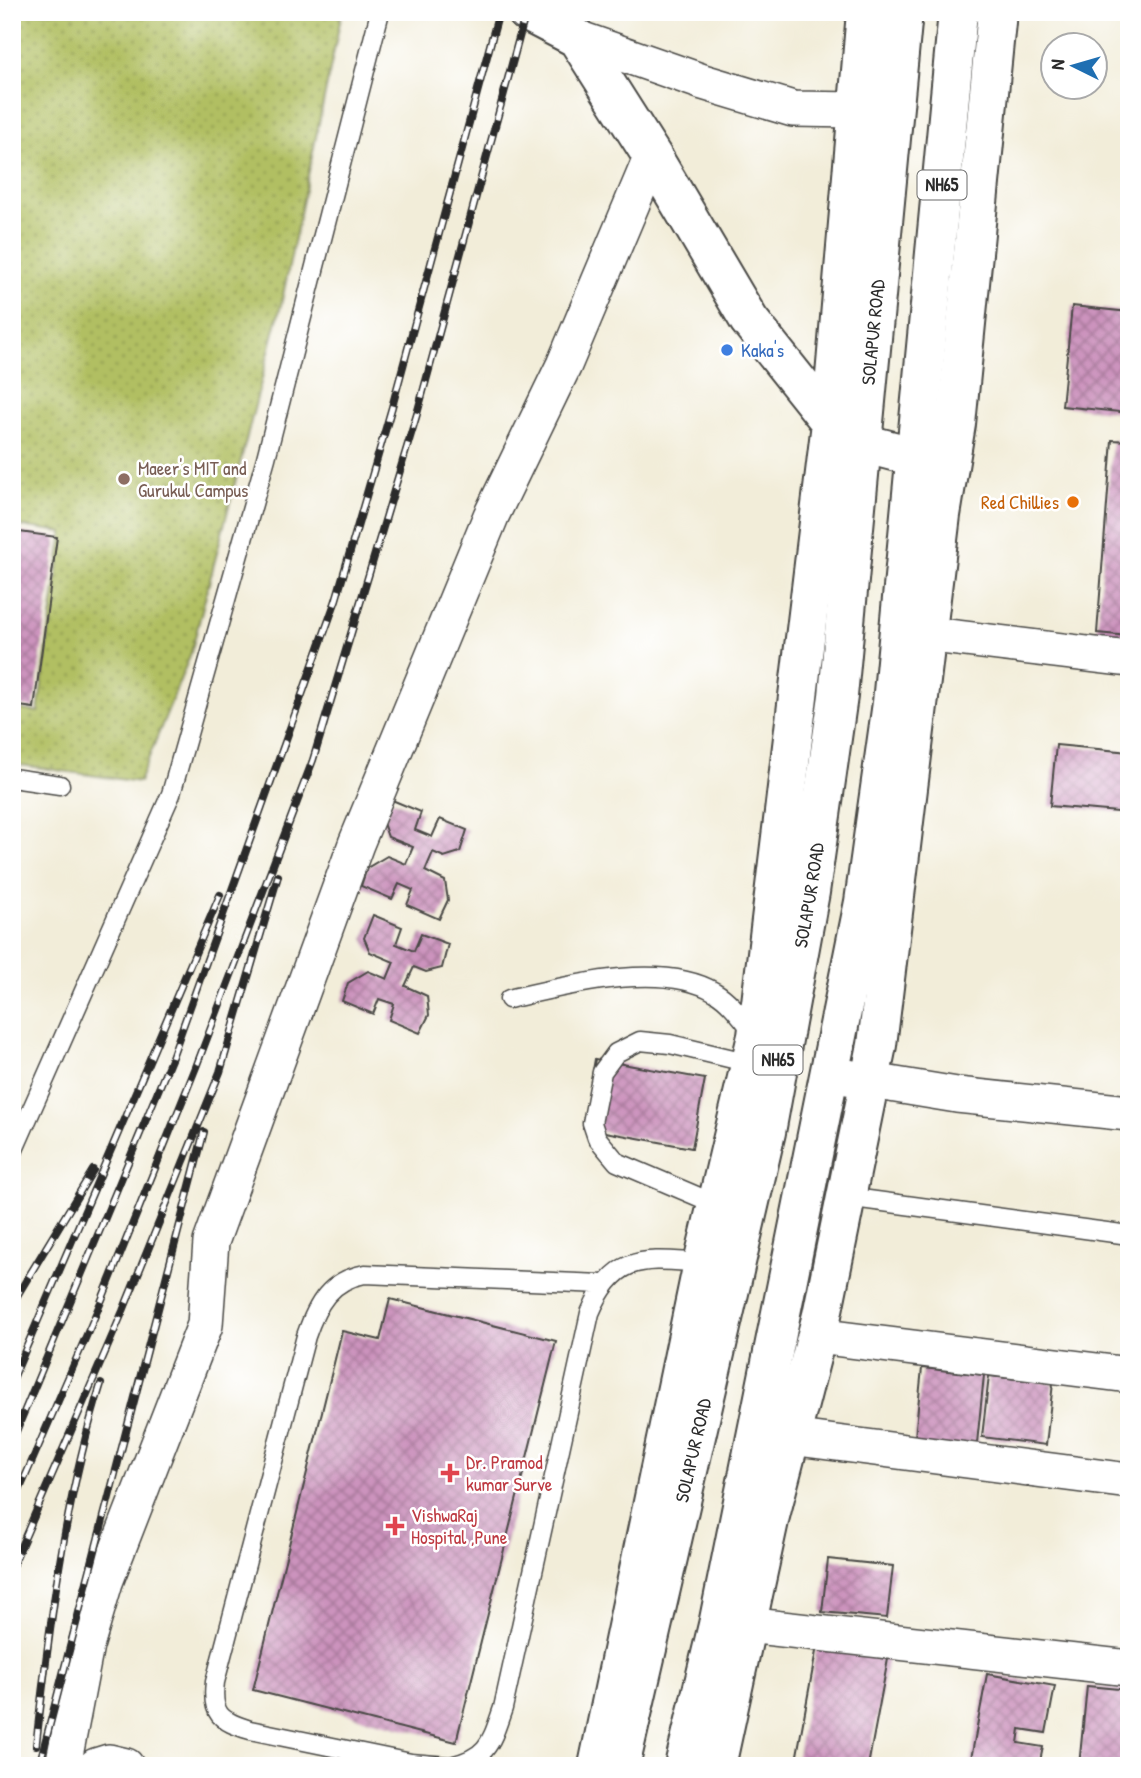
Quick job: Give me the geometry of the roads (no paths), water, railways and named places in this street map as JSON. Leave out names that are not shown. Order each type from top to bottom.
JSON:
[{"type":"main road","points":[[527,12],[577,38],[652,156],[749,320],[846,433],[931,467],[956,424],[998,12]]},
{"type":"main road","points":[[846,433],[857,110],[866,12]]},
{"type":"main road","name":"SOLAPUR ROAD","points":[[620,1766],[719,1264],[766,1055],[810,892],[836,710],[846,433],[872,343],[904,12]]},
{"type":"main road","name":"NH65","points":[[684,1766],[720,1612],[864,902],[892,703],[913,632],[931,467],[925,357],[958,12]]},
{"type":"main road","points":[[716,1766],[790,1437],[817,1336],[877,1045],[913,632]]},
{"type":"main road","points":[[598,1766],[719,1264]]},
{"type":"street","points":[[577,38],[703,82],[793,109],[857,110]]},
{"type":"street","points":[[63,1766],[86,1647],[105,1582],[205,1325],[209,1310],[211,1242],[342,882],[491,516],[564,365],[652,156]]},
{"type":"street","points":[[913,632],[1129,659]]},
{"type":"street","points":[[830,1074],[957,1095],[1129,1113]]},
{"type":"street","points":[[817,1336],[1129,1375]]},
{"type":"street","points":[[790,1437],[1129,1481]]},
{"type":"street","points":[[746,1625],[1129,1668]]},
{"type":"street","points":[[96,1766],[109,1762],[126,1766]]},
{"type":"lane","points":[[12,1154],[172,794],[266,458],[380,12]]},
{"type":"lane","points":[[12,778],[60,785]]},
{"type":"lane","points":[[509,999],[576,983],[620,978],[674,979],[715,992],[766,1055]]},
{"type":"lane","points":[[732,1208],[617,1161],[597,1138],[592,1123],[602,1072],[616,1053],[640,1041],[766,1055]]},
{"type":"lane","points":[[846,1197],[1129,1235]]},
{"type":"lane","points":[[602,1284],[365,1274],[351,1276],[337,1283],[324,1296],[306,1336],[212,1700],[217,1713],[229,1724],[411,1763],[449,1766],[475,1760],[491,1743],[503,1708],[590,1312],[602,1284],[624,1266],[649,1260],[719,1264]]},
{"type":"railway","points":[[12,1441],[172,1057],[336,600],[392,407],[499,12]]},
{"type":"railway","points":[[12,1507],[101,1302],[196,1067],[313,760],[417,414],[526,12]]},
{"type":"railway","points":[[12,1567],[123,1311],[220,1072],[278,876]]},
{"type":"railway","points":[[12,1381],[220,895]]},
{"type":"railway","points":[[39,1766],[204,1132]]},
{"type":"railway","points":[[12,1304],[93,1170]]},
{"type":"railway","points":[[36,1745],[53,1608],[68,1518],[88,1428],[101,1384]]},
{"type":"place","name":"Kaka's","points":[[727,350]]},
{"type":"place","name":"Maeer's MIT and Gurukul Campus","points":[[124,479]]},
{"type":"place","name":"Red Chillies","points":[[1073,502]]},
{"type":"place","name":"Dr. Pramod kumar Surve","points":[[450,1473]]},
{"type":"place","name":"VishwaRaj Hospital ,Pune","points":[[395,1526]]}]
